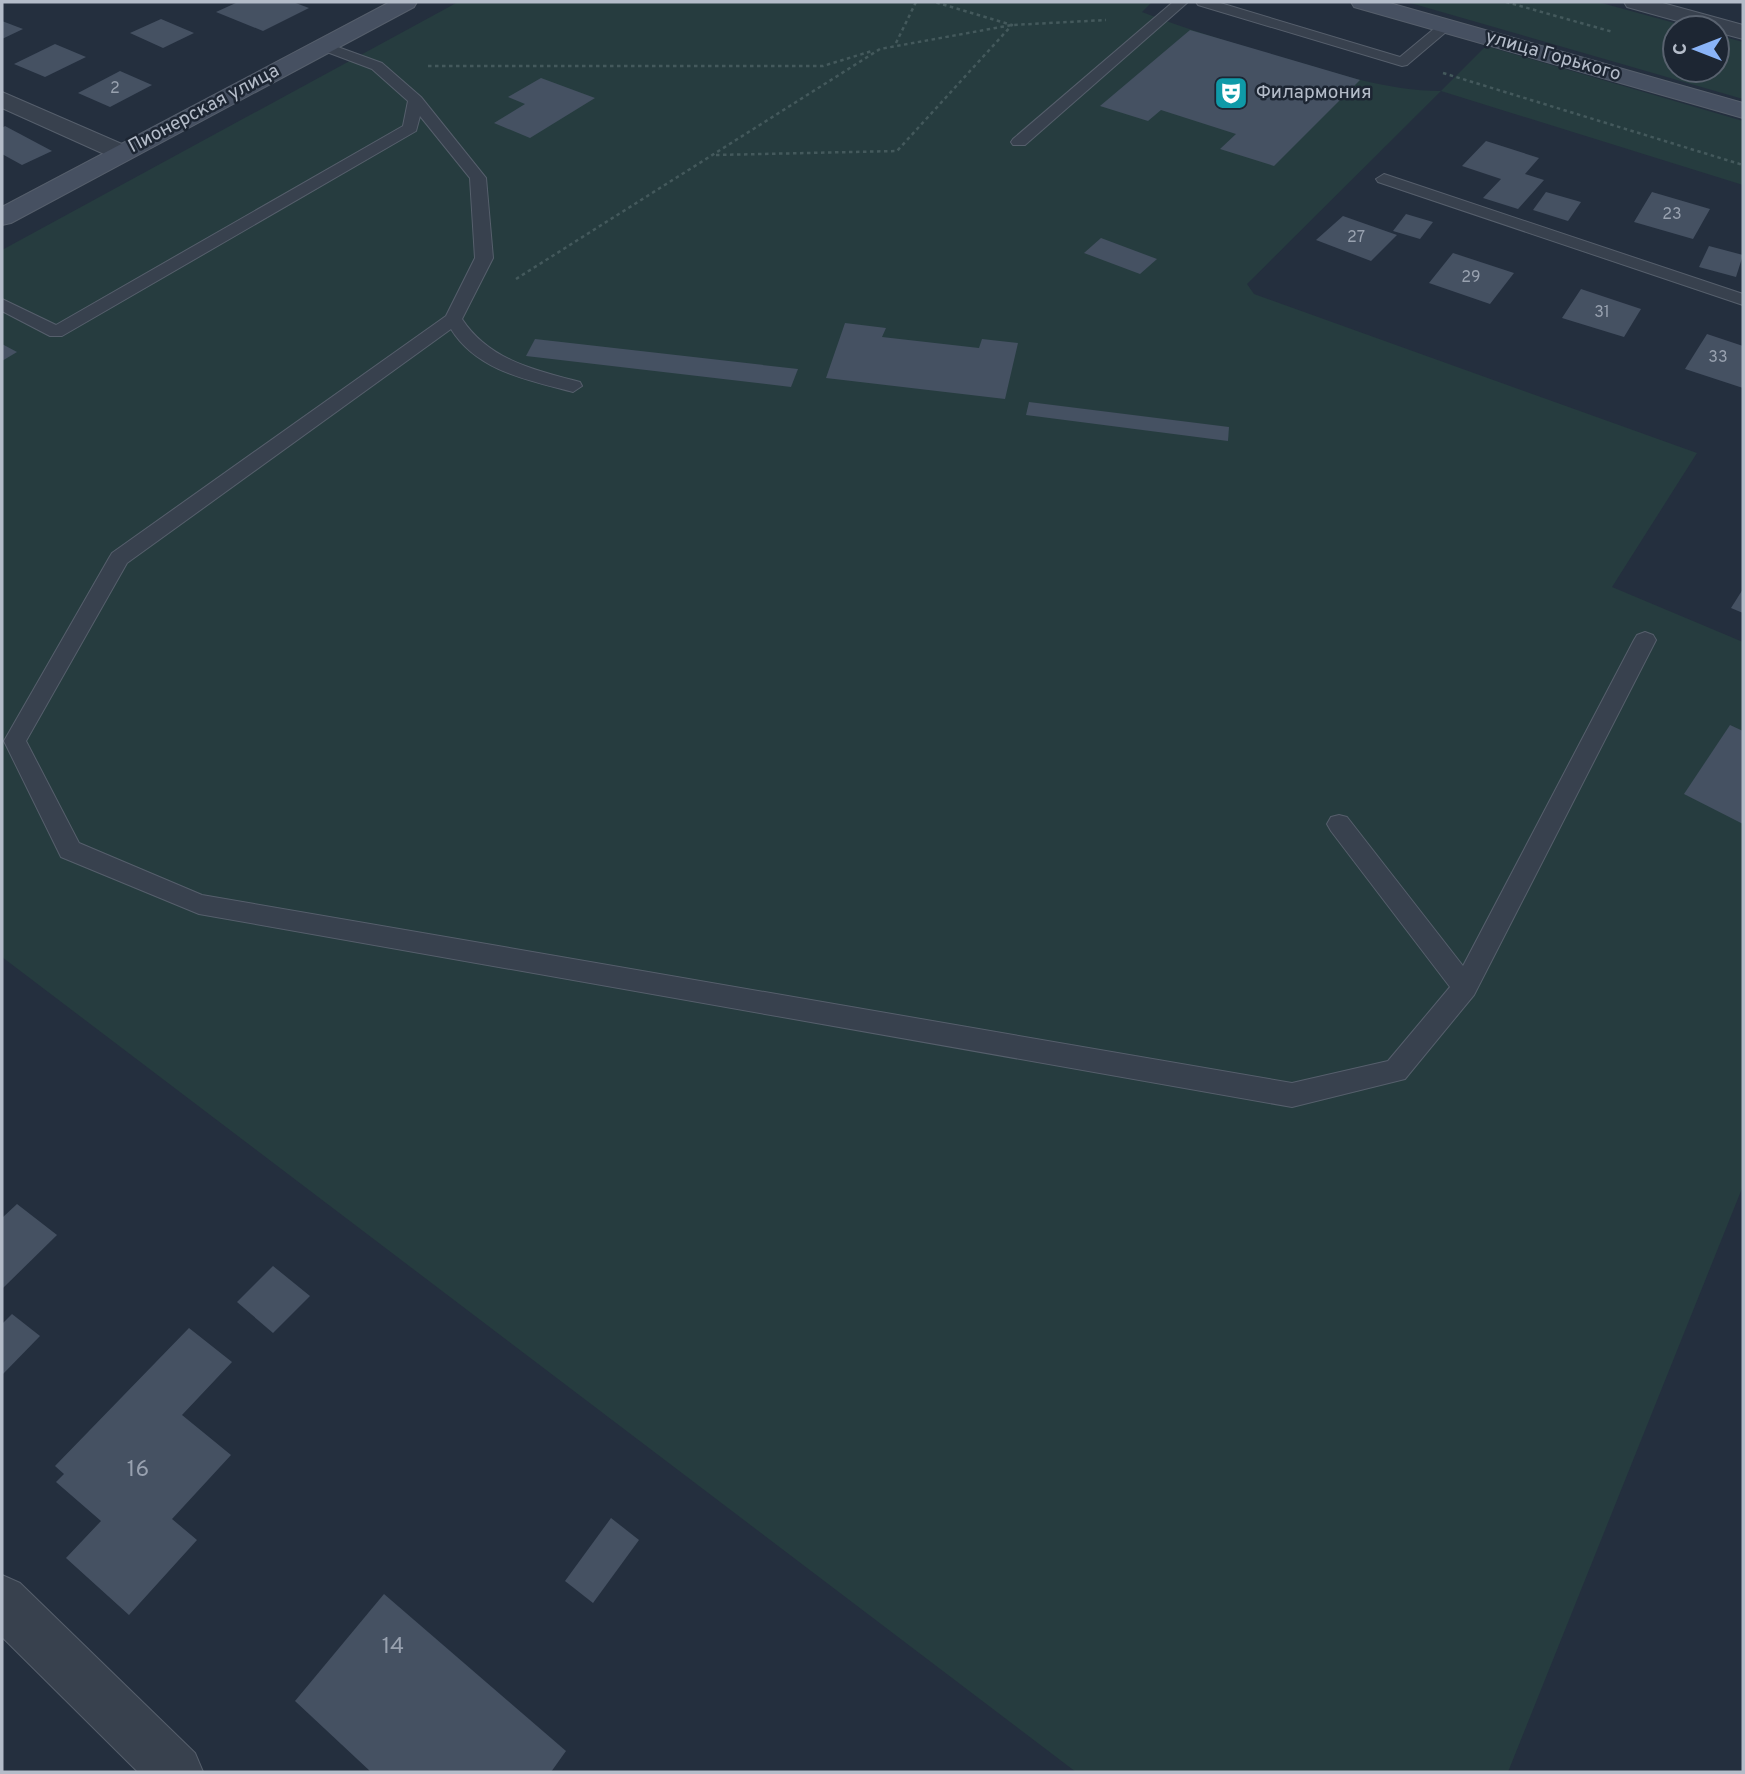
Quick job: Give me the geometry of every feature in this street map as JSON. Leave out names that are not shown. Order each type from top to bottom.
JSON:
[{"type":"street","name":"Пионерская улица","points":[[2,217],[406,2]]},
{"type":"street","name":"улица Горького","points":[[1362,2],[1743,111]]},
{"type":"street","points":[[1635,2],[1743,32]]},
{"type":"street","points":[[2,99],[122,153]]},
{"type":"street","points":[[2,1601],[176,1772]]},
{"type":"lane","points":[[1019,142],[1181,2]]},
{"type":"lane","points":[[1203,2],[1404,61],[1446,26]]},
{"type":"lane","points":[[324,46],[377,66],[416,100],[478,178],[484,258],[453,319],[119,558],[15,741],[70,850],[199,904],[1292,1096],[1396,1071],[1465,987],[1644,640]]},
{"type":"lane","points":[[2,304],[56,332],[410,128],[416,100]]},
{"type":"lane","points":[[1384,179],[1743,300]]},
{"type":"lane","points":[[453,319],[462,335],[498,363],[573,386]]},
{"type":"lane","points":[[1339,824],[1465,987]]},
{"type":"path","points":[[896,44],[916,2]]},
{"type":"path","points":[[935,2],[1012,25]]},
{"type":"path","points":[[1506,2],[1623,35]]},
{"type":"path","points":[[377,66],[823,66],[896,44],[1012,25],[1111,20],[1158,24]]},
{"type":"path","points":[[715,155],[897,150],[1012,25]]},
{"type":"path","points":[[453,319],[880,49]]},
{"type":"path","points":[[1404,61],[1743,165]]},
{"type":"green space","points":[[458,2],[1152,2],[1142,12],[1230,42],[1362,80],[1401,88],[1441,91],[1247,284],[1254,294],[1697,453],[1612,587],[1743,642],[1743,1186],[1508,1772],[1076,1772],[2,957],[2,250]]},
{"type":"green space","points":[[1407,2],[1598,2],[1661,19],[1661,75]]},
{"type":"green space","points":[[1731,39],[1743,42],[1743,99],[1691,84],[1731,84]]},
{"type":"green space","points":[[1486,46],[1743,121],[1743,185],[1441,91]]},
{"type":"building","points":[[238,2],[293,2],[309,8],[263,31],[216,12]]},
{"type":"building","points":[[161,19],[194,33],[163,48],[130,33]]},
{"type":"building","points":[[2,21],[23,29],[2,39]]},
{"type":"building","name":"Филармония","points":[[1190,30],[1360,80],[1274,166],[1220,149],[1236,134],[1161,110],[1148,121],[1100,106]]},
{"type":"building","points":[[55,44],[86,57],[45,77],[14,64]]},
{"type":"building","points":[[120,71],[152,85],[110,107],[78,93]]},
{"type":"building","points":[[541,78],[595,98],[530,138],[494,123],[525,104],[508,97]]},
{"type":"building","points":[[5,126],[52,151],[22,165],[2,154],[2,128]]},
{"type":"building","points":[[1486,141],[1539,158],[1525,174],[1544,180],[1518,209],[1483,198],[1501,179],[1462,166]]},
{"type":"building","points":[[1546,192],[1581,202],[1568,221],[1533,210]]},
{"type":"building","points":[[1652,192],[1710,209],[1693,239],[1634,222]]},
{"type":"building","points":[[1406,214],[1433,222],[1420,239],[1393,231]]},
{"type":"building","points":[[1343,216],[1397,235],[1371,261],[1316,240]]},
{"type":"building","points":[[1101,238],[1157,259],[1140,274],[1084,253]]},
{"type":"building","points":[[1709,246],[1743,255],[1736,277],[1699,267]]},
{"type":"building","points":[[1453,253],[1514,273],[1490,304],[1429,283]]},
{"type":"building","points":[[1581,289],[1641,309],[1624,337],[1562,318]]},
{"type":"building","points":[[845,323],[886,328],[882,337],[979,348],[982,339],[1018,343],[1005,399],[826,378]]},
{"type":"building","points":[[1707,334],[1743,346],[1743,388],[1685,369]]},
{"type":"building","points":[[535,339],[798,369],[791,387],[526,356]]},
{"type":"building","points":[[2,344],[17,352],[2,361]]},
{"type":"building","points":[[1029,402],[1229,427],[1228,441],[1026,415]]},
{"type":"building","points":[[1743,589],[1743,613],[1731,608]]},
{"type":"building","points":[[1730,725],[1743,731],[1743,824],[1684,794]]},
{"type":"building","points":[[17,1204],[57,1235],[2,1289],[2,1218]]},
{"type":"building","points":[[273,1266],[310,1296],[273,1333],[237,1302]]},
{"type":"building","points":[[12,1314],[40,1336],[2,1375],[2,1324]]},
{"type":"building","points":[[189,1328],[232,1362],[182,1415],[231,1455],[172,1519],[197,1540],[129,1615],[66,1558],[101,1521],[56,1482],[64,1474],[55,1466]]},
{"type":"building","points":[[611,1518],[639,1540],[593,1603],[565,1581]]},
{"type":"building","points":[[384,1594],[566,1751],[551,1772],[371,1772],[295,1701]]},
{"type":"place","name":"Филармония","points":[[1231,93]]}]
